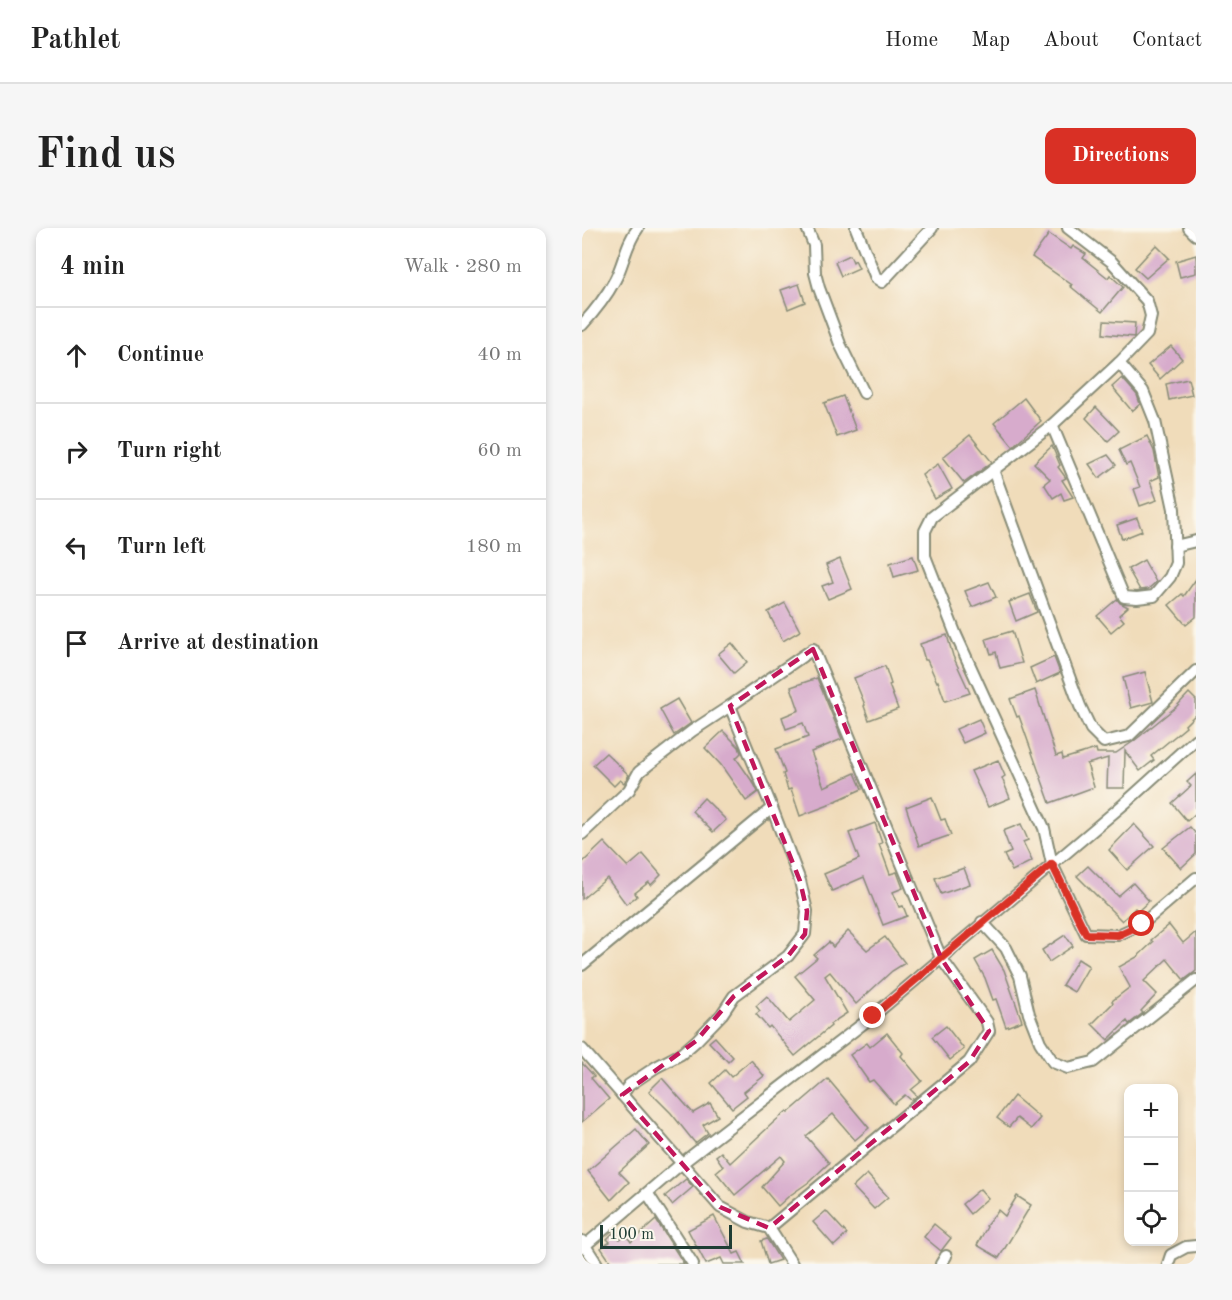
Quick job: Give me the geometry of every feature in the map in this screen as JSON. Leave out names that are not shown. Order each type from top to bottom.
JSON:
[{"type":"street","points":[[582,325],[602,304],[616,278],[632,236],[638,228]]},
{"type":"street","points":[[807,228],[814,245],[815,273],[819,288],[840,344],[864,393]]},
{"type":"street","points":[[856,228],[876,278],[882,282],[932,228]]},
{"type":"street","points":[[1068,228],[1112,262],[1147,301],[1151,316],[1147,334],[1052,424],[932,517],[925,531],[925,556],[956,634],[1044,828],[1052,864],[1086,934],[1118,935],[1142,924],[1196,878]]},
{"type":"street","points":[[1189,228],[1196,235]]},
{"type":"street","points":[[1052,424],[1124,597],[1154,596],[1170,577],[1176,562],[1173,509],[1155,421],[1143,391],[1119,363]]},
{"type":"street","points":[[993,470],[1080,706],[1091,729],[1104,742],[1129,736],[1196,671]]},
{"type":"street","points":[[1175,546],[1196,541]]},
{"type":"street","points":[[582,834],[629,790],[639,772],[693,731],[813,649],[941,958],[987,1022],[989,1031],[969,1062],[769,1228]]},
{"type":"street","points":[[622,1095],[629,1086],[656,1067],[681,1054],[696,1041],[722,1014],[734,996],[752,985],[788,956],[805,934],[807,911],[802,891],[772,808],[730,706]]},
{"type":"street","points":[[597,1264],[583,1245],[648,1194],[681,1164],[873,1016],[1196,739]]},
{"type":"street","points":[[582,964],[772,808]]},
{"type":"street","points":[[982,922],[1006,948],[1020,976],[1029,1014],[1040,1042],[1053,1062],[1068,1068],[1093,1062],[1196,980]]},
{"type":"street","points":[[582,1049],[720,1207],[748,1222],[769,1228],[792,1264]]},
{"type":"street","points":[[648,1194],[693,1264]]},
{"type":"street","points":[[1168,1264],[1171,1255],[1186,1247],[1196,1246]]},
{"type":"highlighted area","points":[[813,649],[941,958],[989,1031],[969,1062],[769,1228],[720,1207],[622,1095],[696,1041],[734,996],[788,956],[805,934],[807,911],[800,881],[730,706]]},
{"type":"building","points":[[1049,234],[1071,249],[1073,246],[1086,254],[1083,258],[1108,278],[1110,275],[1123,287],[1102,312],[1070,286],[1072,285],[1032,257]]},
{"type":"building","points":[[1156,245],[1169,258],[1146,278],[1135,268]]},
{"type":"building","points":[[850,255],[859,268],[841,276],[835,262]]},
{"type":"building","points":[[1196,255],[1196,273],[1180,277],[1176,261]]},
{"type":"building","points":[[799,284],[805,302],[788,309],[781,290]]},
{"type":"building","points":[[1104,321],[1135,323],[1134,337],[1103,334]]},
{"type":"building","points":[[1171,346],[1182,359],[1160,379],[1148,365]]},
{"type":"building","points":[[1122,378],[1137,395],[1140,404],[1132,411],[1112,387]]},
{"type":"building","points":[[1188,379],[1192,395],[1169,400],[1166,384]]},
{"type":"building","points":[[843,396],[856,430],[837,437],[824,403]]},
{"type":"building","points":[[1024,398],[1041,421],[1013,446],[994,423]]},
{"type":"building","points":[[1096,407],[1119,431],[1108,441],[1086,418]]},
{"type":"building","points":[[970,435],[992,462],[964,483],[943,457]]},
{"type":"building","points":[[1147,436],[1154,451],[1159,477],[1150,481],[1157,500],[1140,506],[1134,489],[1140,487],[1130,463],[1126,465],[1119,450]]},
{"type":"building","points":[[1052,446],[1060,465],[1058,467],[1066,478],[1062,480],[1073,497],[1064,500],[1061,493],[1053,498],[1044,484],[1050,479],[1034,463]]},
{"type":"building","points":[[1108,455],[1116,465],[1099,478],[1089,464]]},
{"type":"building","points":[[938,464],[952,489],[935,499],[922,475]]},
{"type":"building","points":[[1137,518],[1142,531],[1122,539],[1117,525]]},
{"type":"building","points":[[913,556],[918,570],[894,577],[890,563]]},
{"type":"building","points":[[840,559],[852,589],[828,599],[822,586],[833,582],[826,565]]},
{"type":"building","points":[[1144,560],[1156,582],[1148,589],[1140,590],[1128,569]]},
{"type":"building","points":[[1196,579],[1196,617],[1186,625],[1169,605],[1182,594],[1184,596]]},
{"type":"building","points":[[989,582],[996,597],[972,607],[965,591]]},
{"type":"building","points":[[1030,594],[1037,612],[1016,621],[1009,602]]},
{"type":"building","points":[[1117,599],[1128,607],[1119,615],[1124,621],[1111,632],[1097,616]]},
{"type":"building","points":[[785,603],[800,631],[783,641],[768,612]]},
{"type":"building","points":[[1012,631],[1022,663],[1000,668],[996,652],[991,654],[986,639]]},
{"type":"building","points":[[947,635],[953,656],[970,693],[945,701],[938,681],[925,660],[920,644]]},
{"type":"building","points":[[732,643],[747,662],[734,673],[718,654]]},
{"type":"building","points":[[1054,657],[1060,673],[1036,684],[1030,668]]},
{"type":"building","points":[[885,666],[898,709],[869,720],[854,678]]},
{"type":"building","points":[[1145,672],[1153,702],[1131,708],[1123,678]]},
{"type":"building","points":[[817,678],[842,739],[811,752],[824,787],[855,773],[862,789],[800,816],[791,789],[788,790],[783,774],[785,773],[776,749],[808,737],[803,723],[786,729],[782,717],[799,710],[791,687]]},
{"type":"building","points":[[1035,690],[1056,756],[1062,754],[1063,759],[1096,749],[1097,753],[1116,753],[1176,707],[1189,693],[1196,700],[1196,714],[1185,725],[1186,727],[1151,756],[1154,760],[1140,771],[1125,751],[1124,788],[1107,788],[1108,758],[1087,764],[1094,787],[1050,803],[1019,716],[1017,717],[1010,699]]},
{"type":"building","points":[[677,699],[691,723],[674,735],[660,709]]},
{"type":"building","points":[[979,719],[985,733],[963,743],[956,729]]},
{"type":"building","points":[[723,731],[739,747],[741,753],[736,758],[758,792],[746,801],[721,765],[705,748]]},
{"type":"building","points":[[606,753],[629,775],[624,783],[620,780],[614,786],[593,765]]},
{"type":"building","points":[[998,760],[1005,776],[1002,778],[1010,798],[988,807],[971,771]]},
{"type":"building","points":[[1196,774],[1196,813],[1187,821],[1172,803],[1191,786],[1187,782]]},
{"type":"building","points":[[932,797],[941,820],[945,819],[951,835],[919,846],[906,807]]},
{"type":"building","points":[[704,798],[726,820],[713,832],[692,811]]},
{"type":"building","points":[[875,823],[882,843],[879,844],[890,874],[897,872],[903,888],[893,892],[899,907],[903,906],[907,916],[883,925],[864,877],[832,891],[824,874],[859,859],[849,833]]},
{"type":"building","points":[[1021,824],[1028,840],[1023,842],[1032,861],[1012,871],[1004,855],[1011,852],[1003,831]]},
{"type":"building","points":[[1134,824],[1154,846],[1127,870],[1109,850]]},
{"type":"building","points":[[1190,827],[1196,834],[1196,854],[1181,868],[1163,848]]},
{"type":"building","points":[[604,842],[628,867],[643,854],[661,875],[651,885],[649,882],[635,893],[637,896],[626,904],[607,878],[582,899],[582,863]]},
{"type":"building","points":[[1088,866],[1118,896],[1133,883],[1149,901],[1138,911],[1135,908],[1122,921],[1077,876]]},
{"type":"building","points":[[964,868],[970,884],[941,894],[935,878]]},
{"type":"building","points":[[1169,925],[1183,943],[1196,932],[1196,971],[1184,980],[1167,959],[1144,981],[1157,994],[1141,1011],[1143,1013],[1129,1024],[1127,1021],[1108,1040],[1092,1024],[1113,1003],[1112,1001],[1130,987],[1119,967],[1137,957],[1153,942],[1151,940]]},
{"type":"building","points":[[848,931],[867,950],[885,937],[905,963],[892,971],[856,1004],[830,972],[825,976],[847,1013],[830,1024],[831,1026],[795,1056],[770,1026],[768,1028],[756,1014],[760,1011],[756,1006],[767,996],[789,1022],[815,1000],[795,976],[817,958],[814,955],[829,942],[833,947]]},
{"type":"building","points":[[1065,935],[1073,946],[1049,962],[1042,950]]},
{"type":"building","points":[[992,950],[1004,970],[1022,1021],[1006,1027],[996,999],[993,1000],[975,960]]},
{"type":"building","points":[[1078,959],[1089,966],[1074,992],[1062,985]]},
{"type":"building","points":[[946,1026],[964,1049],[950,1060],[932,1037]]},
{"type":"building","points":[[887,1033],[903,1053],[901,1056],[922,1081],[911,1090],[917,1096],[911,1100],[905,1095],[894,1104],[873,1080],[869,1082],[850,1055],[867,1043],[870,1047]]},
{"type":"building","points":[[715,1037],[733,1057],[728,1062],[709,1042]]},
{"type":"building","points":[[751,1060],[764,1076],[744,1092],[747,1096],[732,1108],[711,1083],[725,1070],[731,1077]]},
{"type":"building","points":[[582,1063],[594,1076],[591,1078],[609,1099],[582,1122]]},
{"type":"building","points":[[662,1078],[693,1113],[710,1103],[718,1116],[703,1125],[708,1133],[695,1143],[671,1113],[649,1091]]},
{"type":"building","points":[[828,1079],[869,1128],[855,1140],[833,1114],[806,1136],[829,1163],[778,1206],[762,1187],[785,1161],[781,1156],[735,1195],[716,1172],[723,1166],[716,1156],[721,1152],[730,1163],[774,1122]]},
{"type":"building","points":[[1014,1096],[1040,1118],[1031,1129],[1017,1118],[1009,1127],[997,1118]]},
{"type":"building","points":[[636,1129],[649,1145],[619,1172],[629,1182],[611,1200],[588,1171]]},
{"type":"building","points":[[867,1174],[888,1197],[874,1209],[853,1187]]},
{"type":"building","points":[[686,1179],[693,1187],[672,1205],[665,1196]]},
{"type":"building","points":[[980,1189],[988,1198],[970,1214],[962,1204]]},
{"type":"building","points":[[1017,1196],[1031,1205],[999,1258],[977,1245],[986,1226],[998,1210],[1005,1216]]},
{"type":"building","points":[[826,1211],[847,1234],[834,1246],[813,1222]]},
{"type":"building","points":[[714,1216],[734,1254],[739,1252],[745,1264],[724,1264],[721,1258],[706,1264],[688,1230]]},
{"type":"building","points":[[656,1220],[684,1264],[612,1264],[601,1248],[610,1242],[607,1239],[613,1233],[620,1239],[626,1235],[631,1242]]},
{"type":"building","points":[[934,1224],[951,1238],[941,1251],[924,1237]]},
{"type":"building","points":[[767,1239],[780,1260],[768,1264],[761,1241]]},
{"type":"route","points":[[873,1016],[1052,864],[1086,934],[1118,935],[1142,924]]}]
